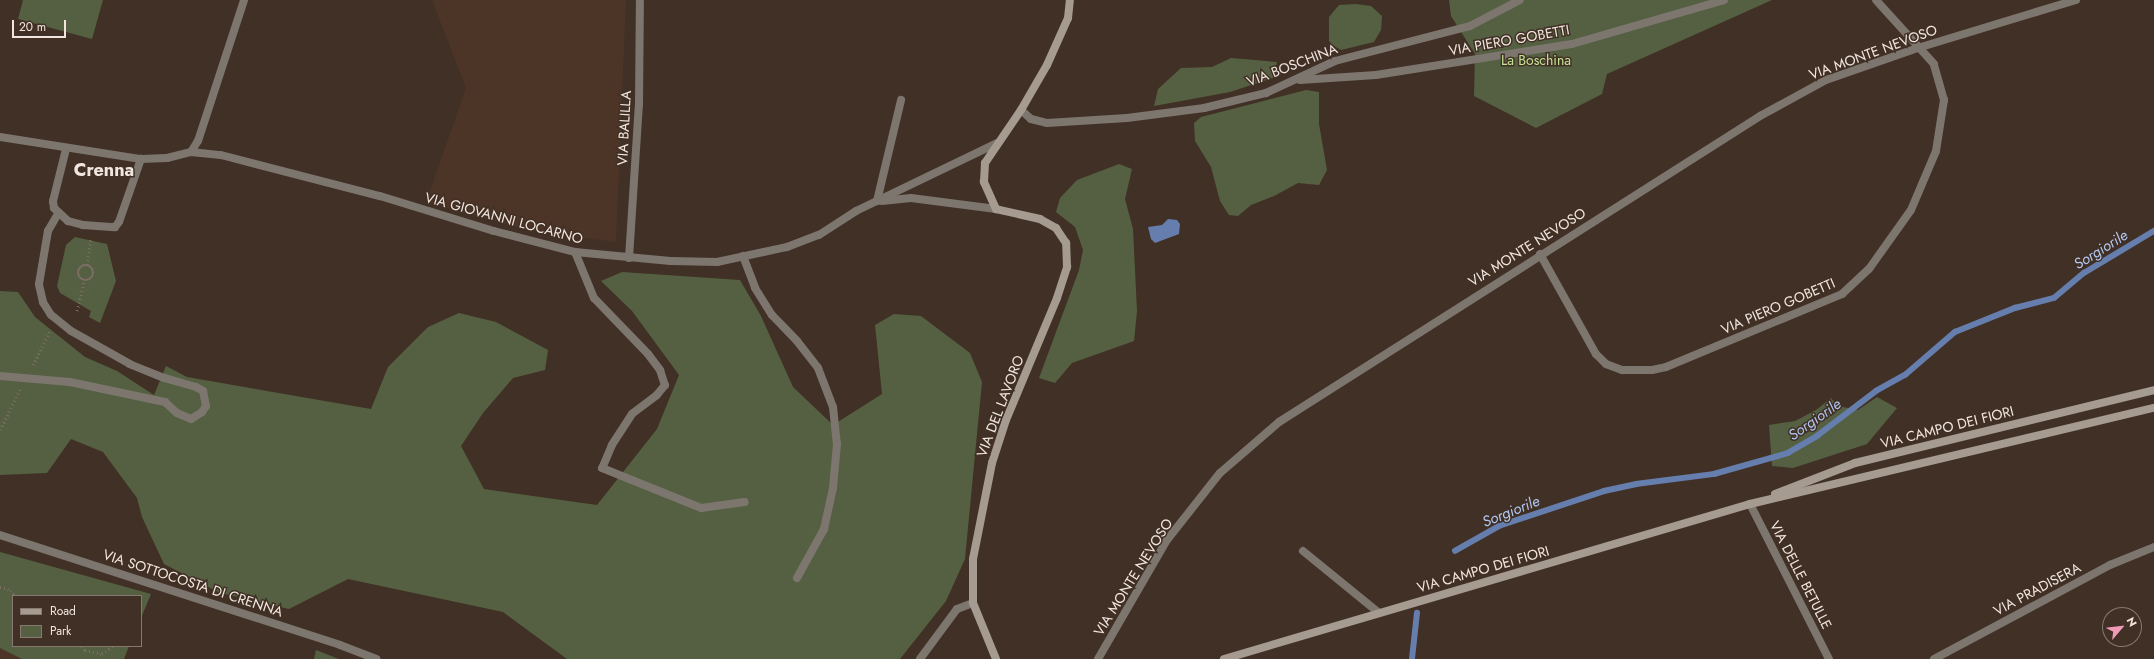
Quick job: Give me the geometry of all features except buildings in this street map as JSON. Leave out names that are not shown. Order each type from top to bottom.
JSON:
[{"type":"street","points":[[0,137],[66,149],[141,158],[168,158],[191,152],[198,141],[244,0]]},
{"type":"street","name":"VIA BALILLA","points":[[629,258],[639,105],[640,0]]},
{"type":"street","points":[[996,210],[984,182],[985,163],[1021,110],[1047,65],[1068,18],[1070,0]]},
{"type":"street","name":"VIA BOSCHINA","points":[[1021,110],[1031,119],[1047,123],[1127,118],[1204,108],[1266,92],[1335,61],[1470,26],[1520,0]]},
{"type":"street","name":"VIA PIERO GOBETTI","points":[[1293,80],[1376,75],[1572,44],[1724,0]]},
{"type":"street","name":"VIA PIERO GOBETTI","points":[[1540,254],[1596,354],[1606,364],[1622,370],[1652,370],[1666,367],[1842,294],[1869,269],[1911,210],[1936,151],[1944,100],[1934,64],[1921,47],[1876,0]]},
{"type":"street","name":"VIA MONTE NEVOSO","points":[[1098,659],[1167,540],[1220,473],[1279,422],[1540,254],[1760,116],[1826,80],[1921,47],[2076,0]]},
{"type":"street","points":[[901,100],[877,201],[911,198],[996,210]]},
{"type":"street","name":"VIA GIOVANNI LOCARNO","points":[[191,152],[261,164],[296,176],[380,196],[494,231],[575,252],[629,258],[717,262],[786,247],[819,235],[877,201],[997,144]]},
{"type":"street","points":[[66,149],[53,201],[58,214],[68,221],[93,226],[115,227],[119,222],[141,158]]},
{"type":"street","name":"VIA DEL LAVORO","points":[[996,210],[1040,219],[1056,228],[1066,243],[1067,268],[1057,298],[1006,420],[992,463],[973,559],[974,603],[996,659]]},
{"type":"street","points":[[0,376],[70,382],[165,402],[177,413],[191,418],[202,412],[206,406],[203,392],[196,387],[164,378],[130,364],[71,331],[51,315],[43,302],[39,284],[48,231],[58,214]]},
{"type":"street","points":[[575,252],[594,298],[648,354],[660,370],[665,385],[657,394],[632,414],[612,444],[602,468],[701,508],[745,502]]},
{"type":"street","points":[[743,256],[755,288],[772,315],[797,341],[818,368],[833,407],[837,444],[833,488],[824,529],[797,578]]},
{"type":"street","name":"VIA CAMPO DEI FIORI","points":[[1750,504],[1855,463],[2154,390]]},
{"type":"street","name":"VIA CAMPO DEI FIORI","points":[[1224,659],[1750,504],[2154,408]]},
{"type":"street","name":"VIA DELLE BETULLE","points":[[1750,504],[1829,659]]},
{"type":"street","name":"VIA SOTTOCOSTA DI CRENNA","points":[[0,535],[340,645],[376,659]]},
{"type":"street","name":"VIA PRADISERA","points":[[1934,659],[2110,565],[2154,547]]},
{"type":"street","points":[[1303,551],[1379,613]]},
{"type":"street","points":[[920,659],[957,609],[974,603]]},
{"type":"path","points":[[88,265],[93,226]]},
{"type":"path","points":[[88,265],[92,268],[94,275],[90,280],[84,280],[79,277],[78,271],[82,266],[88,265]]},
{"type":"path","points":[[77,311],[84,280]]},
{"type":"path","points":[[0,587],[11,590],[14,595]]},
{"type":"path","points":[[83,647],[86,650],[102,654],[111,647]]},
{"type":"shaded area","points":[[432,0],[626,0],[616,242],[530,231],[426,202],[466,88]]},
{"type":"shaded area","points":[[0,648],[22,659],[0,659]]},
{"type":"green space","points":[[23,0],[103,0],[92,39],[18,19]]},
{"type":"green space","name":"La Boschina","points":[[1449,0],[1772,0],[1607,74],[1602,94],[1536,128],[1474,96],[1475,54],[1451,16]]},
{"type":"green space","points":[[1356,4],[1371,6],[1382,16],[1381,30],[1374,42],[1341,50],[1329,43],[1329,17],[1339,5]]},
{"type":"green space","points":[[1231,58],[1277,62],[1273,78],[1230,92],[1154,106],[1158,89],[1181,68],[1212,67]]},
{"type":"green space","points":[[1306,90],[1319,92],[1319,124],[1327,170],[1319,185],[1298,183],[1274,196],[1251,205],[1238,216],[1229,215],[1220,201],[1211,167],[1195,141],[1194,123],[1201,117]]},
{"type":"green space","points":[[1119,164],[1132,169],[1125,199],[1133,229],[1137,311],[1134,341],[1072,363],[1055,383],[1039,378],[1079,270],[1083,250],[1075,227],[1056,212],[1060,198],[1077,180]]},
{"type":"green space","points":[[75,237],[107,244],[116,281],[100,323],[89,317],[91,311],[60,293],[57,286],[66,245]]},
{"type":"green space","points":[[622,272],[740,280],[761,316],[793,387],[833,425],[882,394],[875,325],[894,314],[921,316],[970,353],[982,382],[965,559],[946,601],[900,659],[567,659],[503,612],[348,579],[289,609],[220,593],[164,564],[142,517],[137,498],[103,452],[71,439],[47,473],[0,475],[0,291],[18,292],[35,317],[85,357],[117,371],[154,395],[166,366],[187,377],[371,409],[388,367],[428,327],[459,313],[496,322],[548,350],[545,370],[513,378],[483,413],[461,446],[484,489],[597,505],[657,429],[679,375],[632,311],[601,281]]},
{"type":"green space","points":[[1877,397],[1897,408],[1867,444],[1793,468],[1772,466],[1769,425],[1795,421],[1816,410],[1831,398],[1838,406],[1858,410]]},
{"type":"green space","points":[[0,552],[151,594],[142,616],[142,595],[12,595],[12,647],[129,647],[124,659],[22,659],[0,648]]},
{"type":"green space","points":[[316,650],[339,659],[314,659]]},
{"type":"water","points":[[1168,219],[1177,220],[1180,224],[1179,234],[1155,243],[1151,239],[1148,227],[1162,225]]},
{"type":"waterway","name":"Sorgiorile","points":[[1455,551],[1499,526],[1604,491],[1636,484],[1714,474],[1788,453],[1817,436],[1876,391],[1905,375],[1955,332],[2015,308],[2054,298],[2084,273],[2154,231]]},
{"type":"waterway","name":"Sorgiorile","points":[[1412,659],[1417,613]]},
{"type":"district","name":"Crenna","points":[[104,170]]}]
